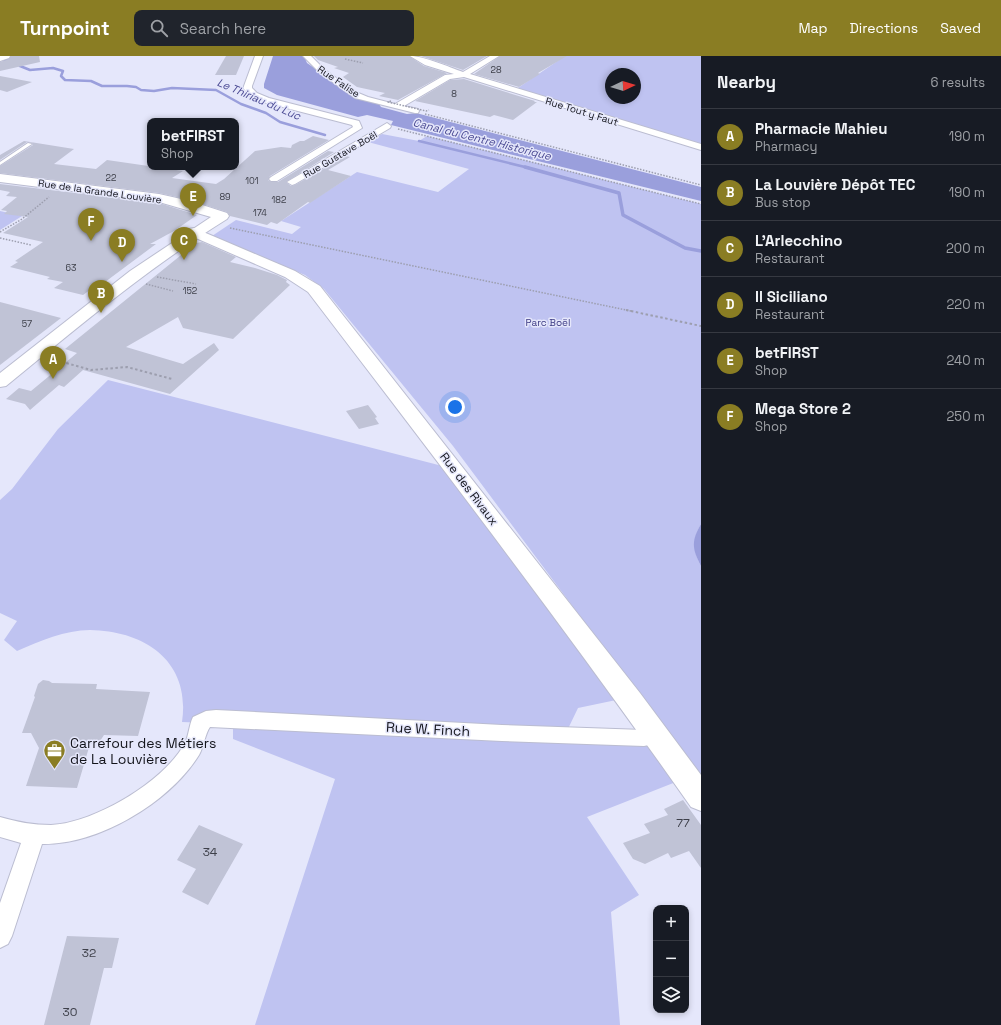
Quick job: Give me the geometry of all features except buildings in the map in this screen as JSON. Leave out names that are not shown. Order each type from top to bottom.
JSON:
[{"type":"street","points":[[0,58],[5,56]]},
{"type":"street","name":"Rue Gustave Boël","points":[[258,56],[248,86],[248,89],[254,95],[266,100],[356,123],[358,128],[274,178]]},
{"type":"street","name":"Rue Falise","points":[[307,56],[309,60],[327,75],[358,96],[394,104],[413,111]]},
{"type":"street","points":[[414,56],[428,63],[464,75]]},
{"type":"street","points":[[394,104],[448,77],[464,75],[495,56]]},
{"type":"street","points":[[455,84],[461,80],[464,75]]},
{"type":"street","name":"Rue Tout y Faut","points":[[464,75],[701,147]]},
{"type":"street","points":[[413,111],[423,103]]},
{"type":"street","name":"Rue Gustave Boël","points":[[292,182],[387,126]]},
{"type":"street","name":"Rue de la Grande Louvière","points":[[0,178],[159,198],[185,204],[224,221]]},
{"type":"street","points":[[0,382],[132,276],[194,232],[224,221]]},
{"type":"street","name":"Rue des Rivaux","points":[[194,232],[290,274],[314,289],[454,469],[656,736],[701,798]]},
{"type":"street","name":"Rue W. Finch","points":[[34,835],[79,831],[124,810],[154,790],[175,771],[193,747],[200,723],[206,719],[216,718],[502,733],[644,738],[656,736]]},
{"type":"street","points":[[0,827],[8,831],[34,835],[0,936]]},
{"type":"lane","points":[[0,164],[30,144]]},
{"type":"path","points":[[345,59],[364,63]]},
{"type":"path","points":[[394,104],[388,102],[426,111],[429,110]]},
{"type":"path","points":[[413,111],[701,185]]},
{"type":"path","points":[[387,126],[701,204]]},
{"type":"path","points":[[0,231],[22,218],[63,186]]},
{"type":"path","points":[[224,221],[701,326]]},
{"type":"path","points":[[0,238],[31,245]]},
{"type":"path","points":[[132,276],[196,284]]},
{"type":"path","points":[[132,276],[173,290]]},
{"type":"path","points":[[34,354],[92,370],[127,367],[172,379]]},
{"type":"green space","points":[[565,56],[701,56],[701,147],[515,90]]},
{"type":"green space","name":"Parc Boël","points":[[382,134],[419,141],[427,136],[701,204],[701,524],[696,535],[695,550],[701,566],[701,774],[612,659],[453,446],[324,289],[305,275],[212,236],[236,220],[292,234],[301,227],[281,221],[357,172],[438,192],[469,169],[368,142]]},
{"type":"green space","points":[[0,211],[22,216],[0,230]]},
{"type":"green space","points":[[108,380],[454,469],[621,699],[578,708],[565,735],[644,738],[686,778],[587,817],[639,895],[611,912],[620,1025],[255,1025],[335,779],[233,739],[233,724],[182,722],[183,701],[179,682],[172,667],[160,654],[146,644],[129,636],[110,632],[81,630],[62,634],[17,651],[4,640],[17,621],[0,613],[0,500],[12,489],[58,429]]},
{"type":"water","name":"Canal du Centre Historique","points":[[273,56],[304,56],[307,63],[356,97],[379,104],[381,107],[407,114],[416,113],[701,187],[701,201],[391,125],[393,121],[367,115],[358,117],[277,95],[264,88]]},
{"type":"water","points":[[701,524],[701,566],[694,550],[694,540]]},
{"type":"waterway","name":"Le Thiriau du Luc","points":[[5,60],[17,63],[20,66],[30,70],[53,68],[63,71],[61,76],[65,80],[91,81],[102,86],[127,86],[136,87],[141,90],[154,91],[172,88],[216,90],[241,104],[266,113],[280,122],[325,135]]},
{"type":"waterway","name":"Le Thiriau du Luc","points":[[419,141],[526,167]]},
{"type":"waterway","name":"Le Thiriau du Luc","points":[[526,167],[619,193],[623,215],[685,248],[701,251]]},
{"type":"place","name":"betFIRST","points":[[193,216]]},
{"type":"place","name":"Mega Store 2","points":[[91,241]]},
{"type":"place","name":"L'Arlecchino","points":[[184,260]]},
{"type":"place","name":"Il Siciliano","points":[[122,262]]},
{"type":"place","name":"La Louvière Dépôt TEC","points":[[101,313]]},
{"type":"place","name":"Pharmacie Mahieu","points":[[53,379]]},
{"type":"place","name":"Carrefour des Métiers de La Louvière","points":[[55,770]]}]
